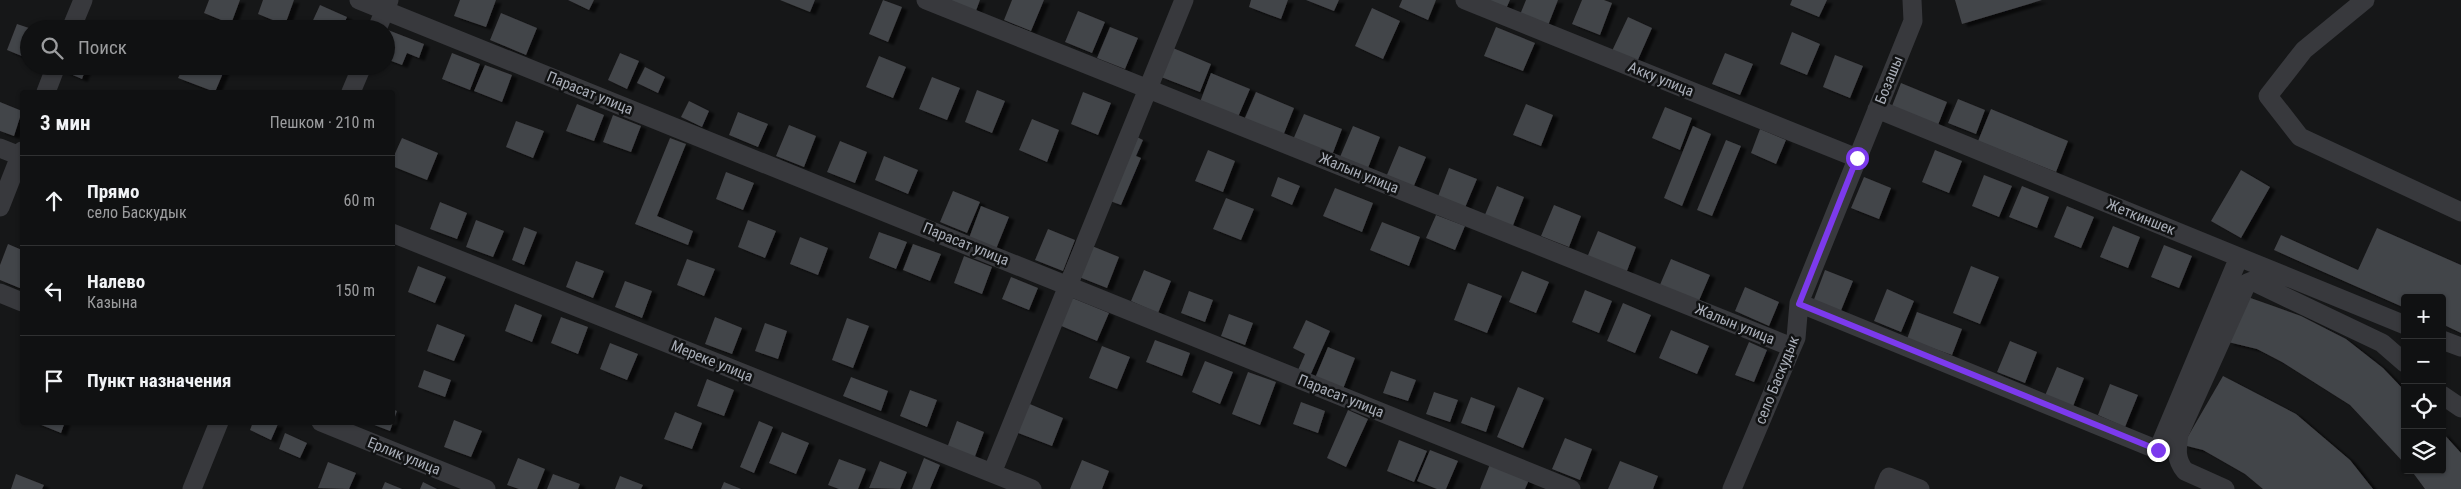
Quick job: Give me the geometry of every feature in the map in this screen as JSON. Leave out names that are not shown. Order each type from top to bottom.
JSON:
[{"type":"street","points":[[75,20],[83,0]]},
{"type":"street","name":"Парасат улица","points":[[360,0],[387,5],[1068,286],[1572,489]]},
{"type":"street","name":"Жалын улица","points":[[926,0],[1792,347]]},
{"type":"street","points":[[992,473],[1184,0]]},
{"type":"street","name":"Акку улица","points":[[1465,0],[1857,158]]},
{"type":"street","name":"Бозашы","points":[[1857,158],[1913,21],[1912,0]]},
{"type":"street","points":[[2365,0],[2304,50],[2268,96],[2300,137],[2461,212]]},
{"type":"street","points":[[381,20],[387,5]]},
{"type":"street","points":[[47,90],[53,75]]},
{"type":"street","points":[[353,90],[359,75]]},
{"type":"street","name":"Жеткиншек","points":[[1877,109],[2401,323]]},
{"type":"street","points":[[0,148],[20,153]]},
{"type":"street","points":[[0,207],[20,156]]},
{"type":"street","name":"село Баскудык","points":[[1732,489],[1796,338],[1799,304],[1857,158]]},
{"type":"street","name":"Мереке улица","points":[[395,234],[1032,489]]},
{"type":"street","points":[[1799,304],[2158,450],[2238,257]]},
{"type":"street","points":[[2225,489],[2185,471],[2180,465],[2176,450],[2179,434],[2247,283],[2252,281],[2382,343],[2401,360]]},
{"type":"street","points":[[0,293],[20,301]]},
{"type":"street","points":[[2446,342],[2461,348]]},
{"type":"street","points":[[2446,398],[2461,408]]},
{"type":"street","points":[[192,489],[218,425]]},
{"type":"street","name":"Ерлик улица","points":[[328,425],[486,489]]},
{"type":"street","points":[[1886,483],[1920,489]]},
{"type":"building","points":[[209,0],[240,0],[232,20],[221,20],[204,13]]},
{"type":"building","points":[[263,0],[294,0],[287,20],[273,20],[258,14]]},
{"type":"building","points":[[460,0],[496,0],[486,27],[454,16]]},
{"type":"building","points":[[568,0],[594,0],[589,10]]},
{"type":"building","points":[[780,0],[815,0],[810,12]]},
{"type":"building","points":[[883,0],[902,7],[888,42],[869,34]]},
{"type":"building","points":[[948,0],[980,0],[974,16]]},
{"type":"building","points":[[1012,0],[1044,0],[1031,31],[1004,20]]},
{"type":"building","points":[[1251,0],[1288,0],[1281,19],[1249,7]]},
{"type":"building","points":[[1306,0],[1339,0],[1334,11]]},
{"type":"building","points":[[1402,0],[1436,0],[1428,20],[1399,7]]},
{"type":"building","points":[[1478,0],[1510,0],[1505,11]]},
{"type":"building","points":[[1526,0],[1558,0],[1547,28],[1519,17]]},
{"type":"building","points":[[1582,0],[1604,0],[1612,3],[1600,35],[1572,24]]},
{"type":"building","points":[[1792,0],[1827,0],[1819,17],[1790,5]]},
{"type":"building","points":[[1955,0],[2042,0],[1962,24]]},
{"type":"building","points":[[320,5],[347,17],[346,20],[313,20]]},
{"type":"building","points":[[1372,8],[1400,21],[1383,59],[1355,46]]},
{"type":"building","points":[[1078,11],[1105,22],[1092,53],[1065,42]]},
{"type":"building","points":[[501,13],[537,28],[526,55],[490,40]]},
{"type":"building","points":[[1628,17],[1652,28],[1637,62],[1612,51]]},
{"type":"building","points":[[17,24],[20,25],[20,55],[7,50]]},
{"type":"building","points":[[1110,27],[1138,38],[1125,69],[1097,58]]},
{"type":"building","points":[[1496,27],[1535,43],[1523,71],[1484,56]]},
{"type":"building","points":[[1792,32],[1820,44],[1807,75],[1780,64]]},
{"type":"building","points":[[395,33],[424,44],[419,58],[407,53],[402,65],[395,62]]},
{"type":"building","points":[[1173,48],[1211,64],[1200,92],[1161,77]]},
{"type":"building","points":[[452,53],[480,64],[470,90],[442,79]]},
{"type":"building","points":[[620,53],[639,61],[627,89],[608,80]]},
{"type":"building","points":[[1725,53],[1753,64],[1740,95],[1712,84]]},
{"type":"building","points":[[1835,55],[1863,66],[1850,98],[1823,87]]},
{"type":"building","points":[[879,56],[906,67],[893,98],[866,87]]},
{"type":"building","points":[[485,65],[512,75],[502,102],[474,91]]},
{"type":"building","points":[[645,67],[665,77],[658,93],[637,83]]},
{"type":"building","points":[[1211,73],[1250,89],[1238,117],[1200,102]]},
{"type":"building","points":[[73,75],[84,75],[82,79]]},
{"type":"building","points":[[180,75],[222,75],[216,90],[210,90],[178,78]]},
{"type":"building","points":[[932,77],[960,88],[947,120],[919,109]]},
{"type":"building","points":[[1901,83],[1947,102],[1938,125],[1892,106]]},
{"type":"building","points":[[977,90],[1005,101],[992,133],[965,122]]},
{"type":"building","points":[[1083,92],[1111,103],[1098,135],[1071,124]]},
{"type":"building","points":[[1256,92],[1294,108],[1283,136],[1244,120]]},
{"type":"building","points":[[1958,99],[1985,110],[1976,134],[1948,123]]},
{"type":"building","points":[[689,101],[709,111],[702,127],[681,117]]},
{"type":"building","points":[[0,102],[20,110],[20,117],[14,136],[0,131]]},
{"type":"building","points":[[577,104],[604,115],[594,141],[566,131]]},
{"type":"building","points":[[1526,104],[1553,115],[1541,146],[1513,135]]},
{"type":"building","points":[[1665,107],[1692,118],[1680,150],[1652,138]]},
{"type":"building","points":[[1991,109],[2068,141],[2056,172],[1978,141]]},
{"type":"building","points":[[738,112],[768,124],[758,147],[729,135]]},
{"type":"building","points":[[1304,114],[1342,129],[1331,158],[1292,142]]},
{"type":"building","points":[[613,115],[641,126],[631,152],[603,142]]},
{"type":"building","points":[[1032,119],[1059,130],[1047,162],[1019,150]]},
{"type":"building","points":[[516,121],[544,131],[533,158],[506,147]]},
{"type":"building","points":[[789,125],[816,136],[804,167],[776,156]]},
{"type":"building","points":[[1353,126],[1380,137],[1368,168],[1340,157]]},
{"type":"building","points":[[1693,126],[1711,134],[1682,206],[1664,198]]},
{"type":"building","points":[[1760,129],[1786,140],[1776,164],[1751,153]]},
{"type":"building","points":[[1137,137],[1143,140],[1136,156],[1141,158],[1121,205],[1110,201]]},
{"type":"building","points":[[402,138],[438,153],[427,180],[395,167],[395,153]]},
{"type":"building","points":[[670,138],[686,144],[657,216],[693,231],[688,245],[635,224]]},
{"type":"building","points":[[1726,140],[1741,146],[1712,216],[1697,210]]},
{"type":"building","points":[[840,141],[867,152],[855,183],[827,172]]},
{"type":"building","points":[[1399,146],[1426,157],[1413,188],[1386,177]]},
{"type":"building","points":[[1208,150],[1235,161],[1223,192],[1195,181]]},
{"type":"building","points":[[1935,150],[1962,161],[1949,193],[1922,182]]},
{"type":"building","points":[[884,156],[918,170],[908,194],[875,180]]},
{"type":"building","points":[[1449,168],[1477,179],[1464,210],[1437,199]]},
{"type":"building","points":[[2241,170],[2270,187],[2241,238],[2211,221]]},
{"type":"building","points":[[726,172],[754,183],[743,210],[716,199]]},
{"type":"building","points":[[1984,175],[2012,186],[1999,217],[1972,206]]},
{"type":"building","points":[[1278,177],[1300,186],[1292,205],[1271,196]]},
{"type":"building","points":[[1864,177],[1891,188],[1879,219],[1851,208]]},
{"type":"building","points":[[1497,186],[1524,197],[1512,228],[1484,217]]},
{"type":"building","points":[[2022,186],[2049,197],[2037,228],[2009,217]]},
{"type":"building","points":[[1335,188],[1373,203],[1362,232],[1323,216]]},
{"type":"building","points":[[953,191],[980,202],[967,233],[940,222]]},
{"type":"building","points":[[1226,198],[1254,209],[1241,240],[1213,229]]},
{"type":"building","points":[[440,202],[467,213],[457,239],[430,229]]},
{"type":"building","points":[[1554,205],[1581,216],[1569,247],[1541,236]]},
{"type":"building","points":[[981,206],[1009,217],[996,249],[969,238]]},
{"type":"building","points":[[2067,206],[2094,217],[2081,248],[2054,237]]},
{"type":"building","points":[[1436,215],[1465,226],[1455,250],[1426,238]]},
{"type":"building","points":[[476,220],[504,231],[493,257],[466,247]]},
{"type":"building","points":[[748,220],[776,231],[765,258],[738,247]]},
{"type":"building","points":[[1382,222],[1420,237],[1409,266],[1370,250]]},
{"type":"building","points":[[2113,226],[2140,237],[2128,268],[2100,257]]},
{"type":"building","points":[[524,227],[537,232],[524,265],[512,260]]},
{"type":"building","points":[[2377,228],[2461,265],[2461,333],[2446,326],[2446,294],[2401,294],[2401,306],[2274,250],[2281,235],[2358,270]]},
{"type":"building","points":[[1048,229],[1075,240],[1063,271],[1035,260]]},
{"type":"building","points":[[1598,231],[1636,247],[1625,276],[1586,260]]},
{"type":"building","points":[[879,232],[907,242],[896,269],[869,258]]},
{"type":"building","points":[[800,237],[828,248],[818,275],[790,264]]},
{"type":"building","points":[[8,244],[20,249],[20,288],[0,280],[0,265]]},
{"type":"building","points":[[913,244],[941,254],[930,281],[903,270]]},
{"type":"building","points":[[2164,245],[2192,256],[2179,288],[2151,277]]},
{"type":"building","points":[[1092,246],[1119,257],[1107,288],[1079,277]]},
{"type":"building","points":[[964,256],[992,267],[982,294],[954,283]]},
{"type":"building","points":[[687,259],[715,269],[704,296],[677,285]]},
{"type":"building","points":[[1671,259],[1710,275],[1698,303],[1659,287]]},
{"type":"building","points":[[576,261],[604,271],[593,298],[566,287]]},
{"type":"building","points":[[418,266],[446,277],[435,303],[408,292]]},
{"type":"building","points":[[1971,266],[1999,277],[1980,324],[1953,313]]},
{"type":"building","points":[[1144,270],[1171,281],[1158,313],[1131,301]]},
{"type":"building","points":[[1825,270],[1853,281],[1840,313],[1813,302]]},
{"type":"building","points":[[1522,271],[1549,282],[1536,313],[1509,302]]},
{"type":"building","points":[[1011,277],[1038,288],[1029,310],[1002,299]]},
{"type":"building","points":[[625,281],[652,291],[642,318],[615,307]]},
{"type":"building","points":[[1468,283],[1502,296],[1487,333],[1454,320]]},
{"type":"building","points":[[1745,287],[1779,302],[1769,326],[1735,311]]},
{"type":"building","points":[[1887,289],[1914,301],[1901,332],[1874,321]]},
{"type":"building","points":[[1585,290],[1612,301],[1599,333],[1572,322]]},
{"type":"building","points":[[1189,291],[1213,300],[1205,322],[1181,313]]},
{"type":"building","points":[[2245,296],[2301,316],[2346,339],[2383,368],[2401,387],[2401,460],[2350,405],[2282,362],[2257,349],[2228,342]]},
{"type":"building","points":[[1070,297],[1109,313],[1097,341],[1059,325]]},
{"type":"building","points":[[1623,303],[1651,315],[1635,353],[1607,341]]},
{"type":"building","points":[[515,304],[542,315],[532,342],[505,331]]},
{"type":"building","points":[[1917,312],[1962,329],[1952,355],[1907,339]]},
{"type":"building","points":[[1229,314],[1253,323],[1245,345],[1221,336]]},
{"type":"building","points":[[561,317],[588,327],[578,354],[551,343]]},
{"type":"building","points":[[715,317],[742,328],[732,354],[705,344]]},
{"type":"building","points":[[847,318],[869,326],[853,368],[832,360]]},
{"type":"building","points":[[1306,320],[1330,331],[1310,376],[1298,370],[1305,354],[1293,348]]},
{"type":"building","points":[[765,323],[787,331],[778,359],[755,351]]},
{"type":"building","points":[[437,324],[465,335],[454,361],[427,351]]},
{"type":"building","points":[[1671,330],[1709,346],[1697,374],[1659,358]]},
{"type":"building","points":[[1155,340],[1190,353],[1182,376],[1146,362]]},
{"type":"building","points":[[2010,341],[2037,352],[2025,383],[1997,372]]},
{"type":"building","points":[[1749,342],[1767,350],[1754,382],[1735,375]]},
{"type":"building","points":[[610,343],[638,354],[627,380],[600,369]]},
{"type":"building","points":[[1102,346],[1130,357],[1117,389],[1089,378]]},
{"type":"building","points":[[1328,347],[1355,358],[1343,389],[1315,378]]},
{"type":"building","points":[[1205,361],[1233,372],[1220,404],[1192,392]]},
{"type":"building","points":[[2057,367],[2084,378],[2072,409],[2044,398]]},
{"type":"building","points":[[424,370],[451,380],[445,397],[418,387]]},
{"type":"building","points":[[1391,371],[1416,380],[1408,401],[1383,393]]},
{"type":"building","points":[[1248,372],[1276,382],[1260,425],[1232,414]]},
{"type":"building","points":[[2223,376],[2296,414],[2350,460],[2373,489],[2263,489],[2245,474],[2203,450],[2183,445]]},
{"type":"building","points":[[851,377],[888,391],[881,411],[843,396]]},
{"type":"building","points":[[707,379],[734,390],[724,416],[697,406]]},
{"type":"building","points":[[2110,384],[2138,395],[2125,427],[2098,415]]},
{"type":"building","points":[[1518,387],[1544,398],[1523,448],[1497,437]]},
{"type":"building","points":[[910,390],[937,400],[927,427],[900,416]]},
{"type":"building","points":[[1434,392],[1458,400],[1450,422],[1426,414]]},
{"type":"building","points":[[1471,397],[1495,406],[1486,432],[1461,423]]},
{"type":"building","points":[[1025,402],[1063,418],[1052,446],[1013,431]]},
{"type":"building","points":[[1301,402],[1325,411],[1318,433],[1293,424]]},
{"type":"building","points":[[1348,410],[1368,419],[1346,467],[1327,458]]},
{"type":"building","points":[[675,412],[702,423],[692,449],[664,439]]},
{"type":"building","points":[[454,420],[482,431],[471,457],[444,447]]},
{"type":"building","points":[[759,421],[773,427],[754,473],[740,467]]},
{"type":"building","points":[[957,421],[984,432],[974,459],[947,448]]},
{"type":"building","points":[[41,425],[64,425],[61,433]]},
{"type":"building","points":[[252,425],[278,425],[271,440],[250,430]]},
{"type":"building","points":[[374,425],[392,425],[390,431]]},
{"type":"building","points":[[782,432],[809,443],[796,474],[769,463]]},
{"type":"building","points":[[285,433],[307,443],[300,458],[279,449]]},
{"type":"building","points":[[2446,436],[2461,453],[2461,489],[2425,489],[2414,474],[2446,474]]},
{"type":"building","points":[[1565,438],[1592,449],[1580,480],[1552,469]]},
{"type":"building","points":[[1399,440],[1427,451],[1414,482],[1387,471]]},
{"type":"building","points":[[1430,450],[1458,461],[1446,489],[1437,489],[1417,481]]},
{"type":"building","points":[[518,458],[545,469],[537,489],[519,489],[507,485]]},
{"type":"building","points":[[924,458],[940,465],[930,489],[912,489]]},
{"type":"building","points":[[839,459],[866,469],[858,489],[839,489],[828,485]]},
{"type":"building","points":[[1082,460],[1109,471],[1102,489],[1070,489]]},
{"type":"building","points":[[880,461],[907,472],[900,489],[869,488]]},
{"type":"building","points":[[1620,461],[1658,476],[1653,489],[1608,489]]},
{"type":"building","points":[[328,462],[356,473],[349,489],[318,488]]},
{"type":"building","points":[[1490,464],[1529,480],[1525,489],[1480,489]]},
{"type":"building","points":[[16,474],[44,485],[42,489],[11,489]]},
{"type":"building","points":[[553,474],[580,484],[578,489],[547,489]]},
{"type":"building","points":[[620,476],[643,485],[641,489],[615,489]]},
{"type":"building","points":[[385,482],[402,489],[382,489]]},
{"type":"building","points":[[423,482],[437,489],[420,489]]},
{"type":"building","points":[[724,482],[741,489],[721,489]]},
{"type":"route","points":[[1857,158],[1799,304],[2158,450]]}]
